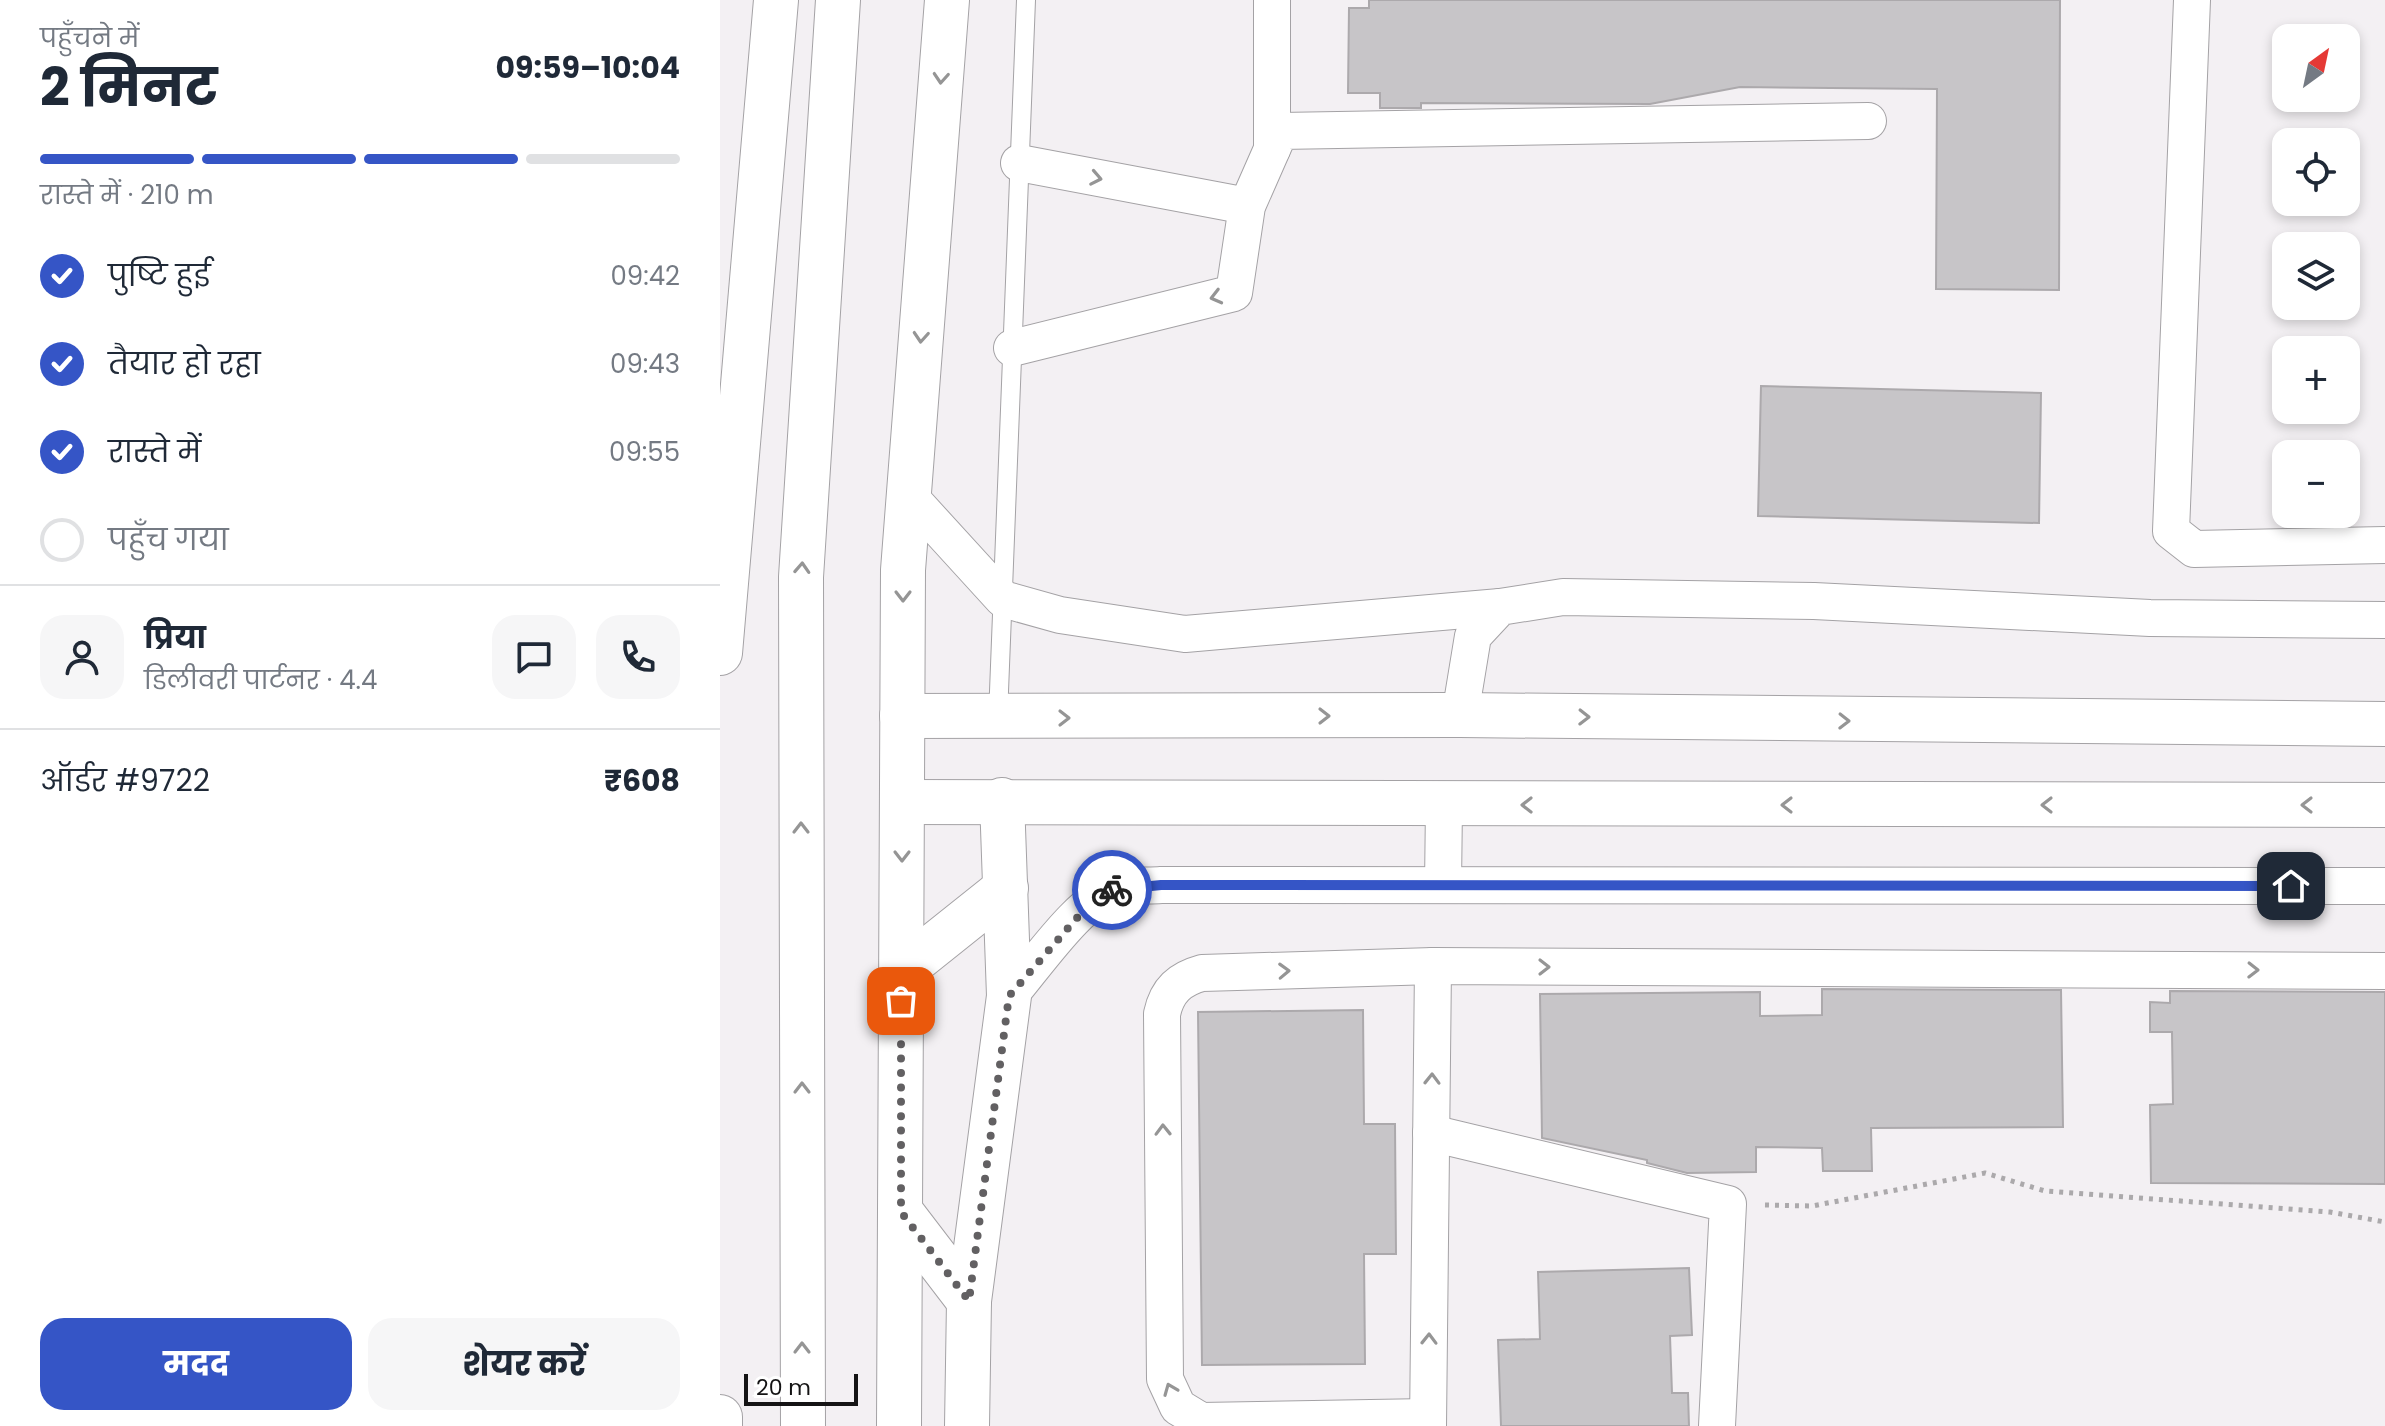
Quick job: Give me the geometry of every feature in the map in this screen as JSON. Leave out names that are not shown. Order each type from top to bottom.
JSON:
[{"type":"street","points":[[720,653],[776,0]]},
{"type":"street","points":[[803,1426],[801,577],[838,0]]},
{"type":"street","points":[[899,1426],[903,570],[947,0]]},
{"type":"street","points":[[1272,0],[1272,149]]},
{"type":"street","points":[[2192,0],[2171,531],[2194,549],[2385,545]]},
{"type":"street","points":[[1012,348],[1234,293],[1247,206],[1280,131],[1868,121]]},
{"type":"street","points":[[1019,163],[1247,206]]},
{"type":"street","points":[[909,496],[1003,599],[1060,615],[1185,634],[1500,607],[1563,597],[1814,601],[2150,618],[2385,620]]},
{"type":"street","points":[[1460,715],[1473,636],[1500,607]]},
{"type":"street","points":[[902,716],[1460,715],[2385,724]]},
{"type":"street","points":[[967,1426],[969,1301],[1009,996],[1002,800]]},
{"type":"street","points":[[902,802],[2385,805]]},
{"type":"street","points":[[1443,885],[1444,805]]},
{"type":"street","points":[[1009,996],[1083,911],[1097,898],[1117,888],[1443,885],[2385,886]]},
{"type":"street","points":[[902,971],[1006,888]]},
{"type":"street","points":[[1433,966],[1428,1422],[1201,1421],[1178,1407],[1165,1379],[1162,1014],[1165,998],[1185,978],[1202,973],[1433,966],[2385,971]]},
{"type":"street","points":[[1431,1133],[1728,1204],[1717,1426]]},
{"type":"street","points":[[901,1212],[969,1301]]},
{"type":"street","points":[[720,1417],[720,1426]]},
{"type":"lane","points":[[998,718],[1026,0]]},
{"type":"path","points":[[1728,1204],[1812,1206],[1985,1173],[2045,1191],[2330,1212],[2385,1222]]},
{"type":"building","points":[[1369,0],[2060,0],[2059,290],[1936,289],[1937,89],[1740,87],[1650,104],[1421,103],[1421,108],[1380,108],[1380,93],[1348,93],[1349,8],[1369,8]]},
{"type":"building","points":[[1761,386],[2041,393],[2039,523],[1758,516]]},
{"type":"building","points":[[1822,989],[2061,990],[2063,1127],[1871,1128],[1872,1171],[1823,1171],[1822,1148],[1756,1147],[1756,1172],[1687,1173],[1647,1163],[1647,1160],[1542,1138],[1540,994],[1760,992],[1760,1016],[1822,1015]]},
{"type":"building","points":[[2170,991],[2385,992],[2385,1184],[2151,1183],[2150,1105],[2173,1104],[2172,1032],[2150,1032],[2150,1002],[2170,1003]]},
{"type":"building","points":[[1363,1010],[1364,1124],[1395,1124],[1396,1254],[1364,1254],[1365,1364],[1202,1365],[1198,1012]]},
{"type":"building","points":[[1689,1268],[1692,1335],[1670,1336],[1672,1393],[1688,1393],[1689,1426],[1501,1426],[1498,1340],[1540,1339],[1538,1272]]},
{"type":"way so far","points":[[901,1001],[901,1212],[969,1301],[1009,996],[1083,911],[1112,890]]},
{"type":"route","points":[[1112,890],[1161,885],[2291,886]]}]
